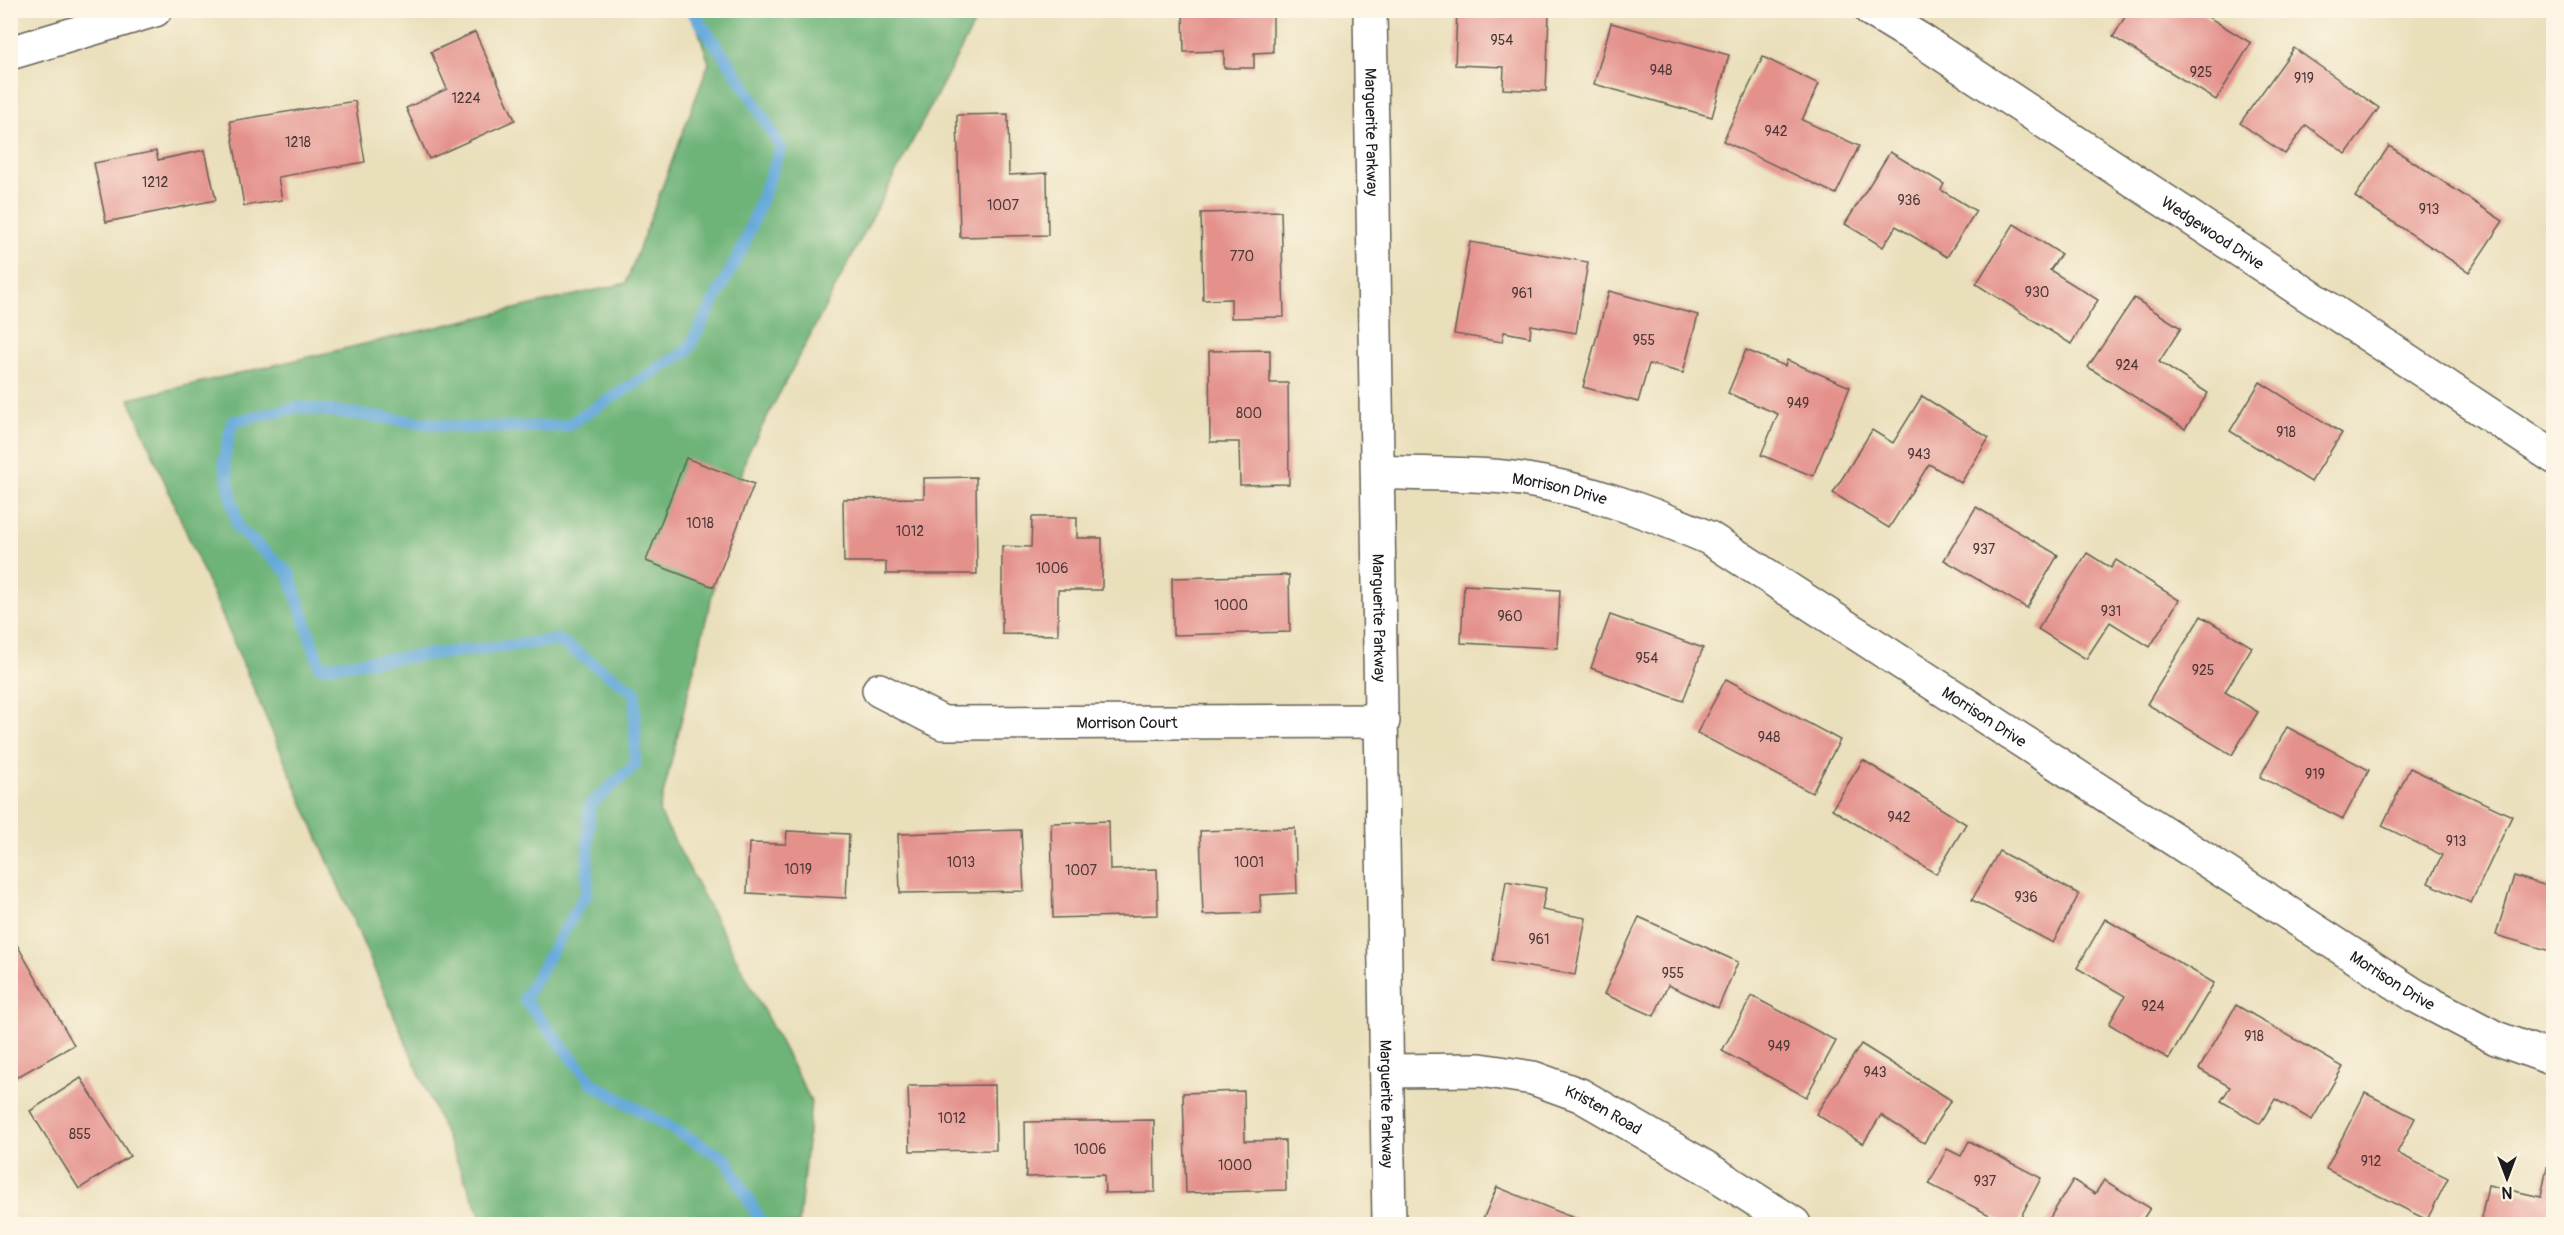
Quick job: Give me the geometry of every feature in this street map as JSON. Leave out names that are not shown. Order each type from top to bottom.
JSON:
[{"type":"street","points":[[10,53],[155,10]]},
{"type":"street","name":"Marguerite Parkway","points":[[1370,10],[1383,721],[1389,1224]]},
{"type":"street","name":"Wedgewood Drive","points":[[1871,10],[1919,39],[2553,457]]},
{"type":"street","name":"Morrison Drive","points":[[1379,472],[1518,478],[1551,484],[1631,505],[1709,538],[2416,996],[2496,1038],[2553,1059]]},
{"type":"street","name":"Morrison Court","points":[[879,690],[943,723],[1383,721]]},
{"type":"street","name":"Kristen Road","points":[[1387,1071],[1480,1070],[1533,1078],[1580,1095],[1694,1161],[1794,1224]]},
{"type":"green space","points":[[692,11],[981,11],[746,457],[659,811],[811,1101],[799,1224],[484,1224],[129,399],[626,283],[709,63]]},
{"type":"building","points":[[1183,10],[1273,10],[1273,52],[1254,53],[1254,68],[1224,68],[1224,51],[1184,52]]},
{"type":"building","points":[[1457,10],[1549,14],[1546,91],[1503,89],[1504,67],[1455,65]]},
{"type":"building","points":[[2129,10],[2197,10],[2251,43],[2216,100],[2113,37]]},
{"type":"building","points":[[1611,23],[1729,55],[1712,117],[1594,84]]},
{"type":"building","points":[[475,32],[515,120],[429,159],[406,108],[447,89],[431,52]]},
{"type":"building","points":[[2294,48],[2379,108],[2346,154],[2306,125],[2285,154],[2240,123]]},
{"type":"building","points":[[1763,57],[1819,84],[1802,120],[1859,146],[1836,194],[1723,141]]},
{"type":"building","points":[[355,101],[365,162],[278,177],[282,200],[244,206],[230,121]]},
{"type":"building","points":[[1008,114],[1009,175],[1047,173],[1048,235],[960,237],[957,115]]},
{"type":"building","points":[[2389,146],[2503,221],[2469,272],[2355,197]]},
{"type":"building","points":[[205,150],[216,200],[106,222],[94,163],[156,151],[158,160]]},
{"type":"building","points":[[1890,152],[1944,184],[1941,190],[1976,211],[1947,257],[1896,226],[1883,247],[1845,224]]},
{"type":"building","points":[[1281,211],[1284,317],[1231,318],[1231,299],[1203,300],[1201,213]]},
{"type":"building","points":[[2014,224],[2061,254],[2050,270],[2098,300],[2071,344],[1976,284]]},
{"type":"building","points":[[1470,242],[1588,262],[1576,333],[1531,325],[1530,337],[1504,332],[1502,342],[1454,334]]},
{"type":"building","points":[[1609,291],[1698,315],[1683,373],[1649,364],[1638,402],[1583,387]]},
{"type":"building","points":[[2134,298],[2181,328],[2159,362],[2208,393],[2185,429],[2088,367]]},
{"type":"building","points":[[1270,350],[1270,383],[1288,383],[1289,484],[1240,485],[1239,442],[1210,442],[1209,351]]},
{"type":"building","points":[[1746,350],[1785,366],[1787,360],[1850,387],[1813,476],[1761,455],[1778,414],[1728,393]]},
{"type":"building","points":[[2260,382],[2342,433],[2311,482],[2230,431]]},
{"type":"building","points":[[1922,396],[1989,438],[1961,483],[1929,464],[1889,528],[1833,493],[1872,430],[1893,443]]},
{"type":"building","points":[[686,458],[754,484],[714,587],[646,561]]},
{"type":"building","points":[[976,477],[977,574],[886,574],[886,562],[844,562],[843,499],[924,498],[924,478]]},
{"type":"building","points":[[1976,507],[2058,555],[2027,608],[1944,560]]},
{"type":"building","points":[[1032,517],[1077,517],[1077,538],[1102,538],[1102,590],[1058,590],[1058,635],[1002,634],[1002,546],[1031,547]]},
{"type":"building","points":[[2087,553],[2111,568],[2116,560],[2179,600],[2150,647],[2110,622],[2086,659],[2038,629]]},
{"type":"building","points":[[1289,575],[1290,632],[1173,635],[1172,578]]},
{"type":"building","points":[[1464,585],[1560,590],[1557,648],[1461,643]]},
{"type":"building","points":[[1610,615],[1703,648],[1683,701],[1591,668]]},
{"type":"building","points":[[2201,616],[2252,647],[2225,692],[2258,712],[2232,755],[2147,704]]},
{"type":"building","points":[[1726,679],[1840,740],[1812,793],[1697,733]]},
{"type":"building","points":[[2287,727],[2369,770],[2343,819],[2260,777]]},
{"type":"building","points":[[1863,760],[1966,824],[1936,874],[1832,809]]},
{"type":"building","points":[[2410,768],[2512,816],[2471,903],[2428,883],[2442,855],[2382,826]]},
{"type":"building","points":[[1109,821],[1110,870],[1157,869],[1158,915],[1053,918],[1051,823]]},
{"type":"building","points":[[1295,828],[1297,893],[1260,895],[1261,913],[1203,915],[1200,831]]},
{"type":"building","points":[[1021,830],[1024,891],[900,893],[898,834]]},
{"type":"building","points":[[787,831],[849,834],[846,898],[747,893],[749,843],[786,844]]},
{"type":"building","points":[[1999,851],[2079,894],[2053,943],[1972,900]]},
{"type":"building","points":[[2514,876],[2554,888],[2554,952],[2496,935]]},
{"type":"building","points":[[1506,881],[1546,888],[1542,910],[1586,918],[1575,975],[1493,961]]},
{"type":"building","points":[[1639,917],[1738,962],[1718,1008],[1668,985],[1654,1016],[1604,994]]},
{"type":"building","points":[[2105,919],[2214,983],[2169,1059],[2109,1024],[2125,996],[2077,968]]},
{"type":"building","points":[[12,936],[74,1045],[10,1081],[10,937]]},
{"type":"building","points":[[1752,996],[1836,1041],[1806,1097],[1722,1051]]},
{"type":"building","points":[[2236,1005],[2343,1067],[2312,1120],[2275,1099],[2260,1124],[2221,1101],[2230,1087],[2199,1069]]},
{"type":"building","points":[[1861,1044],[1951,1100],[1924,1143],[1881,1115],[1863,1144],[1816,1114]]},
{"type":"building","points":[[81,1078],[130,1156],[79,1189],[30,1111]]},
{"type":"building","points":[[995,1085],[996,1150],[910,1151],[908,1086]]},
{"type":"building","points":[[1244,1091],[1245,1141],[1285,1140],[1286,1190],[1186,1193],[1183,1093]]},
{"type":"building","points":[[2365,1093],[2415,1118],[2397,1153],[2448,1178],[2427,1220],[2326,1169]]},
{"type":"building","points":[[1154,1120],[1155,1192],[1105,1193],[1104,1175],[1026,1177],[1025,1122]]},
{"type":"building","points":[[1969,1141],[2041,1178],[2017,1224],[2007,1224],[1929,1184],[1947,1149],[1961,1156]]},
{"type":"building","points":[[2547,1167],[2554,1169],[2554,1224],[2480,1224],[2488,1185],[2541,1197]]},
{"type":"building","points":[[2073,1180],[2095,1194],[2104,1180],[2150,1208],[2140,1224],[2046,1224]]},
{"type":"building","points":[[1497,1187],[1589,1224],[1481,1224]]},
{"type":"waterway","points":[[691,10],[743,83],[781,148],[743,247],[687,351],[566,426],[464,428],[299,407],[232,422],[224,461],[238,528],[289,573],[320,667],[558,640],[635,692],[635,765],[589,806],[587,892],[524,999],[593,1084],[726,1159],[762,1224]]}]
